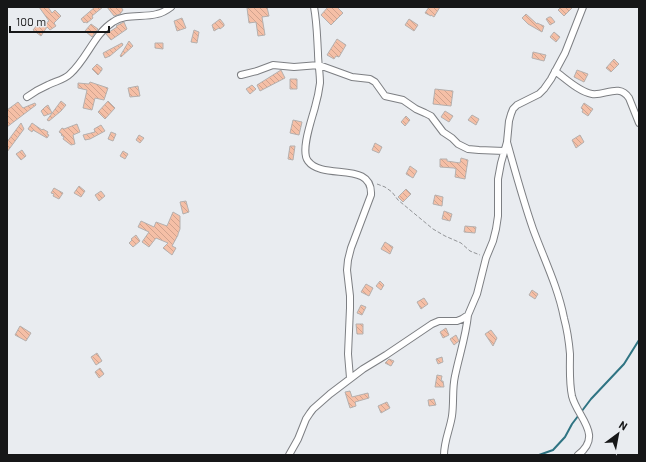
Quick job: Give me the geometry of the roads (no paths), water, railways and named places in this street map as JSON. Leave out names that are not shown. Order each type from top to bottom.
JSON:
[{"type":"street","points":[[27,97],[38,89],[70,75],[94,42],[112,22],[127,16],[162,13],[171,7]]},
{"type":"street","points":[[314,7],[318,32],[319,89],[305,151],[306,157],[308,162],[320,169],[354,173],[363,177],[369,182],[371,188],[371,194],[348,260],[347,270],[350,302],[348,354],[350,378]]},
{"type":"street","points":[[444,455],[445,442],[453,410],[455,377],[468,315],[477,294],[497,223],[498,179],[509,121],[513,109],[517,105],[539,94],[544,89],[564,53],[584,7]]},
{"type":"street","points":[[240,75],[273,65],[294,67],[319,65],[352,77],[367,78],[375,82],[385,96],[403,100],[416,109],[426,113],[434,120],[443,132],[458,144],[468,149],[504,151]]},
{"type":"street","points":[[555,71],[579,89],[591,94],[619,90],[623,91],[629,98],[639,123]]},
{"type":"street","points":[[506,142],[533,229],[554,282],[564,317],[570,351],[570,385],[572,396],[575,406],[586,424],[589,434],[588,443],[584,451],[578,455]]},
{"type":"street","points":[[289,455],[310,412],[350,378],[432,324],[439,321],[462,320],[468,315]]},
{"type":"waterway","points":[[639,288],[639,300]]},
{"type":"waterway","points":[[539,455],[553,450],[565,437],[572,424],[591,399],[624,364],[639,340]]}]
